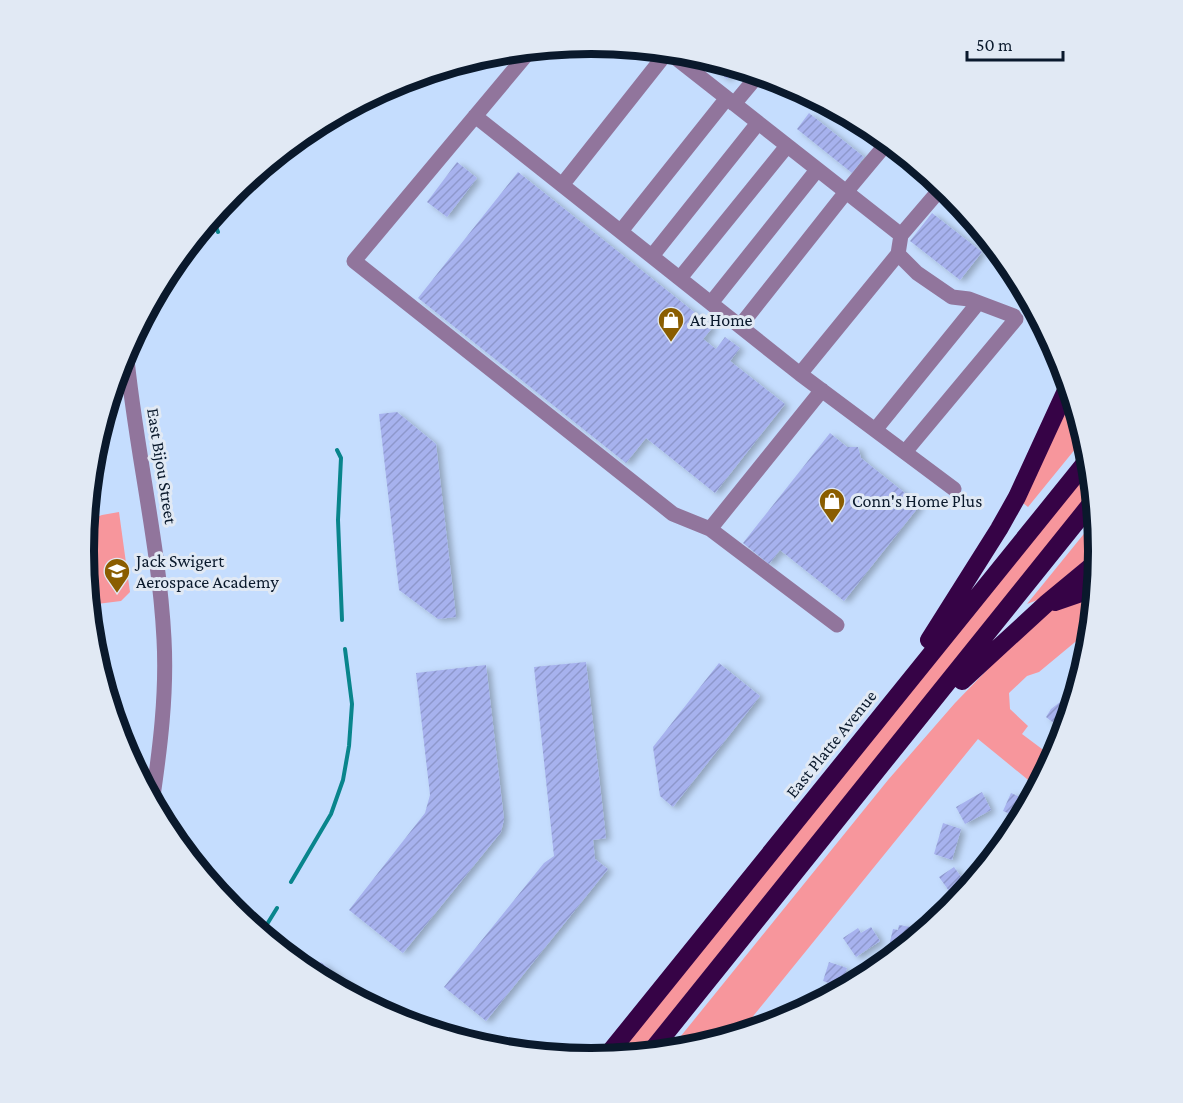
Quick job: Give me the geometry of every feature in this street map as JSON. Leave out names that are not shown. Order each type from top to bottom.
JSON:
[{"type":"highway","points":[[899,692],[921,652],[1017,497],[1064,395]]},
{"type":"highway","name":"East Platte Avenue","points":[[613,1048],[1081,467]]},
{"type":"highway","points":[[656,1045],[1087,509]]},
{"type":"highway","points":[[911,730],[1035,614],[1088,569]]},
{"type":"highway","points":[[1035,614],[1060,600],[1087,591]]},
{"type":"street","points":[[522,59],[354,261],[674,514],[710,530],[837,625]]},
{"type":"street","points":[[562,185],[661,59]]},
{"type":"street","points":[[682,63],[899,233]]},
{"type":"street","points":[[621,231],[731,101],[752,80]]},
{"type":"street","points":[[475,116],[800,374],[954,489]]},
{"type":"street","points":[[652,256],[758,123]]},
{"type":"street","points":[[680,278],[787,146]]},
{"type":"street","points":[[740,326],[882,149]]},
{"type":"street","points":[[711,303],[817,170]]},
{"type":"street","points":[[800,374],[898,254],[899,233],[931,188]]},
{"type":"street","points":[[899,233],[936,193]]},
{"type":"street","points":[[898,254],[917,273],[952,297],[978,303],[1015,317],[905,452]]},
{"type":"street","points":[[875,430],[978,303]]},
{"type":"street","name":"East Bijou Street","points":[[128,372],[155,547],[164,641],[165,679],[155,789]]},
{"type":"street","points":[[122,386],[129,385]]},
{"type":"street","points":[[710,530],[822,390]]},
{"type":"shaded area","points":[[1068,408],[1077,446],[1028,507],[1023,503]]},
{"type":"shaded area","points":[[1082,473],[1086,497],[644,1046],[621,1048]]},
{"type":"shaded area","points":[[119,512],[130,592],[121,601],[97,604],[95,519],[102,515]]},
{"type":"shaded area","points":[[1088,529],[1089,557],[1040,599],[1027,604]]},
{"type":"shaded area","points":[[1088,580],[1081,637],[1039,672],[1027,676],[1009,693],[1010,709],[1028,726],[1022,734],[1047,752],[1032,783],[978,739],[746,1024],[677,1041],[888,780],[955,703],[1022,634]]},
{"type":"building","points":[[716,70],[731,74],[727,79]]},
{"type":"building","points":[[809,113],[864,157],[852,173],[797,129]]},
{"type":"building","points":[[457,162],[477,178],[447,217],[427,202]]},
{"type":"building","points":[[518,172],[713,327],[703,339],[716,349],[725,337],[740,348],[730,361],[785,404],[715,493],[646,438],[626,463],[418,298]]},
{"type":"building","points":[[932,213],[982,252],[960,280],[910,241]]},
{"type":"building","points":[[397,412],[436,444],[456,617],[438,619],[399,590],[379,414]]},
{"type":"building","name":"Conn's Home Plus","points":[[830,433],[847,447],[858,447],[861,458],[920,505],[844,601],[780,550],[769,564],[743,543]]},
{"type":"building","points":[[586,662],[606,838],[593,840],[595,859],[608,869],[486,1021],[444,987],[544,863],[554,856],[534,667]]},
{"type":"building","points":[[719,663],[760,696],[673,807],[660,796],[653,747]]},
{"type":"building","points":[[486,665],[504,819],[501,832],[403,953],[349,910],[425,813],[430,795],[416,673]]},
{"type":"building","points":[[1067,696],[1057,726],[1046,717],[1051,709]]},
{"type":"building","points":[[982,792],[991,810],[965,824],[956,807]]},
{"type":"building","points":[[1011,793],[1023,798],[1013,815],[1003,811]]},
{"type":"building","points":[[943,823],[961,829],[952,860],[934,854]]},
{"type":"building","points":[[954,867],[964,882],[952,894],[939,877]]},
{"type":"building","points":[[899,925],[917,928],[893,947],[889,946],[893,929],[898,930]]},
{"type":"building","points":[[871,927],[880,941],[856,957],[843,938],[858,928],[861,933]]},
{"type":"building","points":[[321,962],[353,988],[343,982],[317,966]]},
{"type":"building","points":[[829,962],[847,968],[843,980],[835,985],[823,981]]},
{"type":"waterway","points":[[215,225],[218,232]]},
{"type":"waterway","points":[[337,450],[341,458],[338,520],[342,620]]},
{"type":"waterway","points":[[291,882],[331,814],[343,780],[349,746],[352,704],[345,649]]},
{"type":"waterway","points":[[265,928],[277,908]]},
{"type":"place","name":"At Home","points":[[671,343]]},
{"type":"place","name":"Conn's Home Plus","points":[[832,524]]},
{"type":"place","name":"Jack Swigert Aerospace Academy","points":[[117,594]]}]
